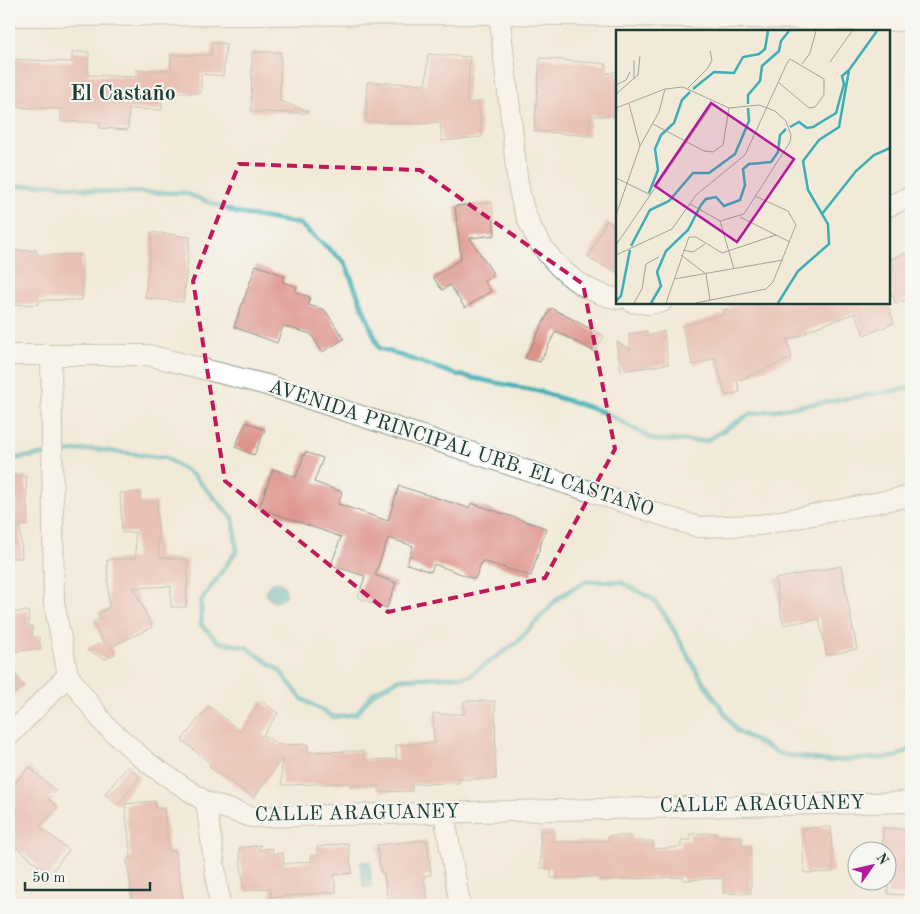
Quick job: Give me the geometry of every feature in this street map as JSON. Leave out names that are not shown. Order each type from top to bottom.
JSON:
[{"type":"street","points":[[499,12],[519,190],[533,232],[546,253],[568,275],[582,285],[616,299]]},
{"type":"street","points":[[9,16],[499,12],[911,21]]},
{"type":"street","points":[[890,206],[911,196]]},
{"type":"street","name":"AVENIDA PRINCIPAL URB. EL CASTAÑO","points":[[9,355],[148,355],[267,385],[698,527],[760,525],[911,496]]},
{"type":"street","name":"CALLE ARAGUANEY","points":[[51,355],[54,603],[68,675],[105,725],[148,763],[206,802],[252,817],[911,802]]},
{"type":"street","points":[[9,736],[68,675]]},
{"type":"street","points":[[206,802],[220,905]]},
{"type":"street","points":[[444,813],[460,905]]},
{"type":"highlighted area","points":[[239,164],[420,170],[583,284],[615,449],[545,578],[388,612],[225,481],[193,281]]},
{"type":"water","points":[[276,582],[283,585],[286,592],[283,599],[276,602],[269,599],[266,592],[269,585]]},
{"type":"water","points":[[370,861],[372,887],[363,888],[360,862]]},
{"type":"building","points":[[212,42],[226,44],[223,76],[201,74],[201,93],[162,93],[162,110],[129,109],[128,130],[100,128],[100,122],[61,122],[61,109],[9,107],[9,59],[72,62],[72,52],[89,52],[88,75],[136,77],[136,70],[171,70],[171,55],[211,55]]},
{"type":"building","points":[[252,52],[281,52],[280,101],[308,111],[308,113],[251,112]]},
{"type":"building","points":[[428,54],[470,57],[467,103],[478,102],[482,137],[442,141],[440,122],[423,124],[366,122],[367,82],[426,84]]},
{"type":"building","points":[[540,58],[606,64],[606,74],[616,72],[616,116],[590,116],[589,136],[534,131]]},
{"type":"building","points":[[492,202],[495,235],[470,238],[494,275],[484,281],[491,291],[465,308],[450,285],[442,290],[433,277],[461,259],[455,206]]},
{"type":"building","points":[[606,221],[616,226],[616,272],[588,258]]},
{"type":"building","points":[[152,232],[190,237],[183,302],[145,298]]},
{"type":"building","points":[[36,250],[37,255],[82,255],[82,300],[39,300],[39,304],[12,305],[9,251]]},
{"type":"building","points":[[906,253],[911,265],[911,297],[896,304],[890,289],[890,260]]},
{"type":"building","points":[[256,265],[285,276],[283,282],[297,287],[295,292],[310,297],[308,305],[325,310],[344,339],[322,352],[311,334],[283,326],[277,343],[234,327]]},
{"type":"building","points":[[739,304],[888,304],[894,323],[864,335],[855,313],[806,331],[807,333],[787,340],[792,358],[737,381],[740,392],[726,396],[715,358],[693,365],[682,326],[725,314],[723,311]]},
{"type":"building","points":[[551,308],[604,336],[595,352],[556,331],[540,362],[525,358]]},
{"type":"building","points":[[647,331],[647,336],[664,331],[668,364],[621,371],[617,342],[631,350],[629,334]]},
{"type":"building","points":[[246,422],[265,430],[254,455],[235,447]]},
{"type":"building","points":[[305,452],[323,458],[314,482],[342,492],[338,504],[388,521],[399,486],[469,508],[471,503],[546,528],[531,576],[482,561],[475,579],[434,564],[431,572],[407,564],[413,546],[388,538],[375,575],[396,583],[387,608],[358,598],[365,576],[331,565],[341,537],[259,508],[273,469],[296,477]]},
{"type":"building","points":[[26,476],[28,525],[20,526],[22,558],[9,558],[9,477]]},
{"type":"building","points":[[140,492],[140,503],[157,502],[159,557],[188,560],[186,607],[171,607],[171,586],[134,588],[152,627],[111,647],[115,654],[105,659],[87,650],[103,642],[93,622],[101,618],[98,613],[109,608],[107,560],[136,558],[135,532],[122,533],[120,493]]},
{"type":"building","points":[[841,566],[857,649],[827,655],[819,619],[783,625],[775,579]]},
{"type":"building","points":[[28,611],[29,626],[32,626],[33,637],[39,637],[41,649],[9,652],[9,613]]},
{"type":"building","points":[[9,666],[24,686],[9,698]]},
{"type":"building","points":[[261,701],[278,713],[263,735],[279,745],[308,744],[308,752],[363,751],[364,760],[397,759],[396,745],[434,743],[433,714],[464,714],[464,701],[495,701],[496,779],[459,779],[459,783],[412,784],[412,791],[379,792],[379,786],[350,786],[350,783],[282,785],[281,759],[254,798],[209,767],[211,764],[182,740],[209,706],[240,731]]},
{"type":"building","points":[[128,766],[140,777],[118,805],[105,794]]},
{"type":"building","points":[[29,767],[56,791],[48,799],[58,807],[40,827],[69,850],[45,880],[35,872],[39,866],[18,848],[9,859],[9,790]]},
{"type":"building","points":[[155,801],[156,809],[164,808],[169,852],[175,851],[184,905],[133,905],[127,859],[131,858],[125,804]]},
{"type":"building","points":[[831,827],[833,872],[804,873],[802,828]]},
{"type":"building","points":[[883,828],[911,830],[911,895],[888,894],[888,892],[898,892],[898,842],[882,842]]},
{"type":"building","points":[[540,831],[554,831],[554,842],[608,841],[608,836],[632,836],[632,841],[653,841],[653,849],[681,847],[681,840],[691,840],[689,834],[716,833],[716,836],[742,837],[742,846],[751,846],[751,893],[723,893],[723,878],[683,880],[683,877],[599,880],[599,877],[551,878],[551,868],[541,868]]},
{"type":"building","points":[[427,840],[431,875],[424,876],[428,905],[388,905],[384,873],[381,873],[377,845]]},
{"type":"building","points":[[348,843],[352,873],[334,875],[336,892],[271,897],[270,888],[244,891],[239,848],[261,845],[259,850],[272,848],[273,854],[283,853],[284,864],[312,861],[311,855],[318,855],[317,847]]},
{"type":"waterway","points":[[9,187],[52,184],[106,192],[185,193],[237,213],[300,224],[345,263],[379,348],[458,375],[538,391],[606,413],[654,440],[706,441],[750,414],[911,388]]},
{"type":"waterway","points":[[56,453],[93,449],[166,458],[194,476],[233,518],[237,550],[201,601],[201,625],[219,642],[246,647],[279,670],[302,699],[334,717],[356,714],[373,693],[399,679],[469,676],[516,643],[559,597],[586,581],[621,582],[653,599],[667,618],[700,677],[737,731],[780,754],[827,761],[895,757],[911,749]]},
{"type":"waterway","points":[[9,459],[48,454]]},
{"type":"district","name":"El Castaño","points":[[123,94]]}]
